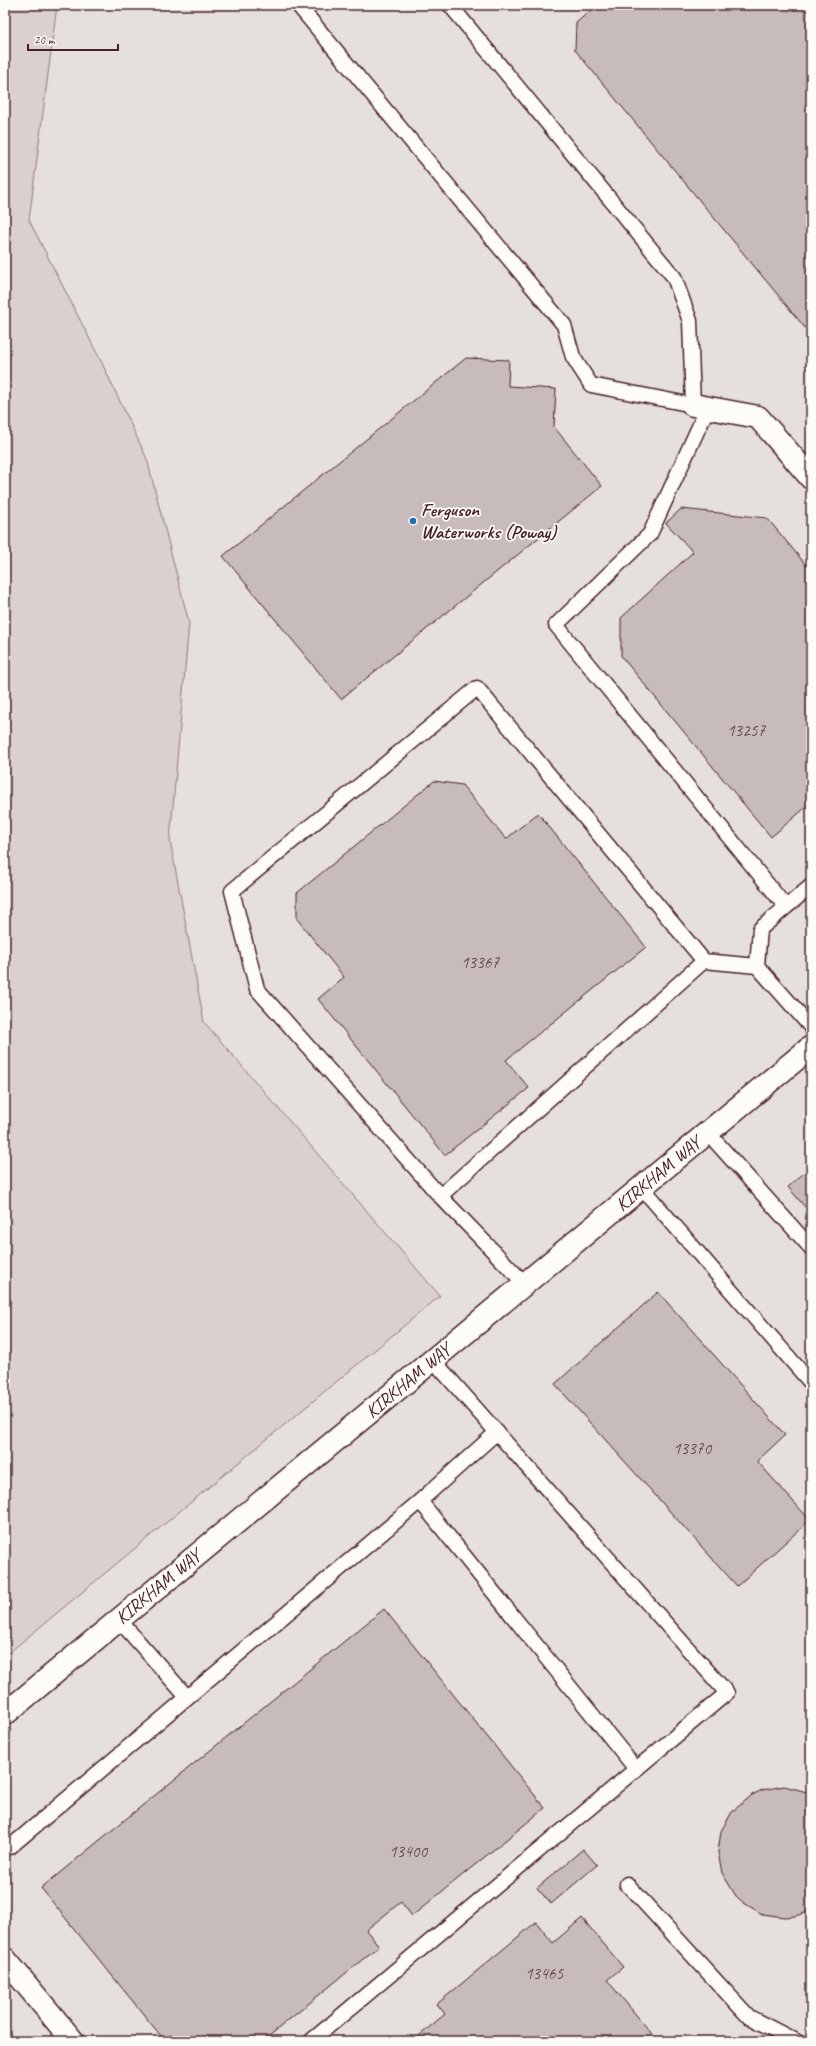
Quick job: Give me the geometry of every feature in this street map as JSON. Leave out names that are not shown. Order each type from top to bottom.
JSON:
[{"type":"main road","points":[[700,406],[758,417],[811,478]]},
{"type":"main road","name":"KIRKHAM WAY","points":[[5,1714],[811,1047]]},
{"type":"main road","points":[[5,1959],[73,2041]]},
{"type":"lane","points":[[298,5],[564,325],[573,357],[592,385],[700,406]]},
{"type":"lane","points":[[450,5],[674,277],[690,321],[700,406],[650,534],[556,625],[786,907]]},
{"type":"lane","points":[[526,1284],[440,1196],[257,989],[232,891],[478,688],[704,961],[757,966],[811,1027]]},
{"type":"lane","points":[[757,966],[760,929],[811,886]]},
{"type":"lane","points":[[440,1196],[704,961]]},
{"type":"lane","points":[[708,1133],[811,1248]]},
{"type":"lane","points":[[642,1188],[811,1383]]},
{"type":"lane","points":[[311,2041],[726,1692],[433,1360]]},
{"type":"lane","points":[[10,1847],[420,1501],[496,1432]]},
{"type":"lane","points":[[420,1501],[636,1769]]},
{"type":"lane","points":[[119,1620],[187,1697]]},
{"type":"lane","points":[[627,1884],[749,2017],[796,2041]]},
{"type":"shaded area","points":[[5,5],[57,5],[29,220],[101,361],[147,459],[189,623],[170,840],[204,1022],[440,1296],[5,1656]]},
{"type":"shaded area","points":[[57,5],[811,5],[811,2041],[5,2041],[5,1656],[440,1296],[204,1022],[170,840],[189,623],[101,361],[29,220]]},
{"type":"building","points":[[597,5],[811,5],[811,335],[575,50],[576,23]]},
{"type":"building","name":"Ferguson Waterworks (Poway)","points":[[466,358],[509,360],[508,386],[556,389],[554,427],[602,486],[341,699],[223,556]]},
{"type":"building","points":[[681,509],[767,518],[811,571],[811,803],[771,837],[621,656],[621,618],[693,552],[666,523]]},
{"type":"building","points":[[434,781],[462,785],[506,839],[538,813],[646,947],[506,1060],[529,1088],[445,1155],[318,999],[344,977],[297,919],[297,893]]},
{"type":"building","points":[[811,1167],[811,1214],[788,1187]]},
{"type":"building","points":[[658,1292],[785,1435],[757,1461],[810,1520],[737,1586],[555,1384]]},
{"type":"building","points":[[384,1609],[545,1808],[412,1916],[401,1902],[366,1930],[379,1946],[263,2041],[165,2041],[41,1888]]},
{"type":"building","points":[[784,1786],[811,1793],[811,1911],[795,1916],[784,1917],[762,1914],[744,1903],[736,1896],[722,1873],[718,1852],[721,1831],[732,1812],[752,1795],[762,1790]]},
{"type":"building","points":[[583,1849],[597,1865],[551,1904],[537,1888]]},
{"type":"building","points":[[582,1918],[623,1967],[607,1980],[658,2041],[413,2041],[445,2014],[437,2004],[536,1922],[553,1943]]},
{"type":"place","name":"Ferguson Waterworks (Poway)","points":[[413,521]]}]
